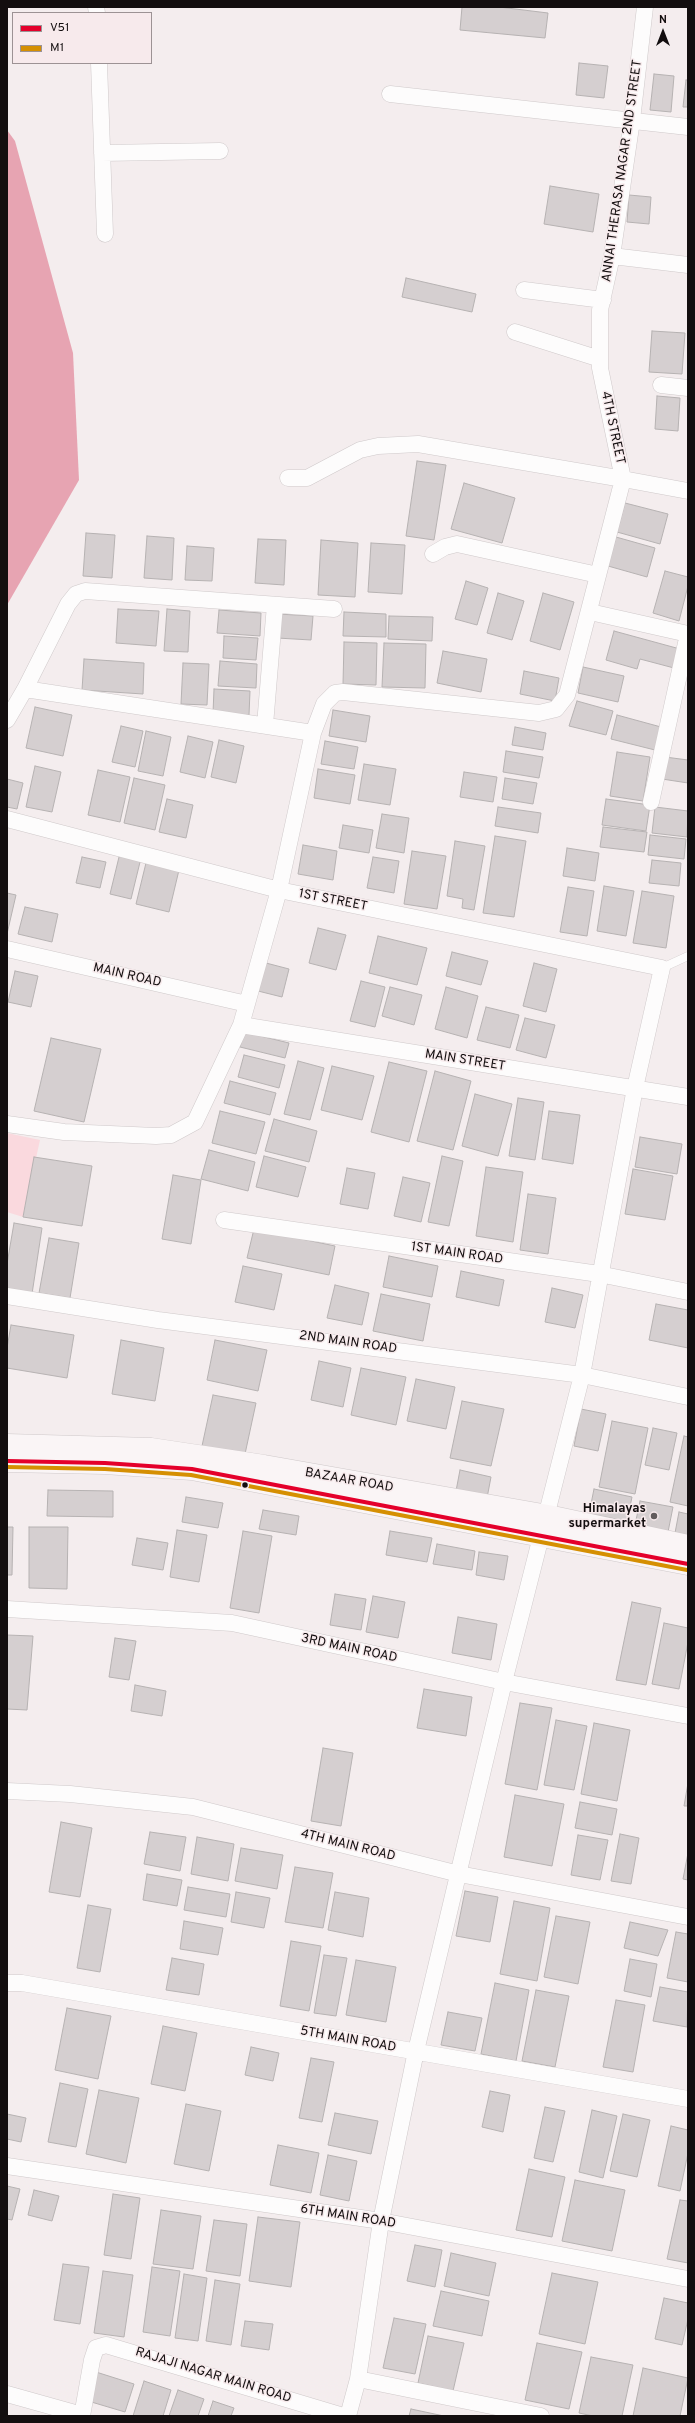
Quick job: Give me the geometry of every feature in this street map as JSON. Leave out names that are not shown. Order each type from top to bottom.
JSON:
[{"type":"main road","name":"BAZAAR ROAD","points":[[7,1445],[151,1449],[264,1466],[545,1525],[688,1564]]},
{"type":"main road","name":"BAZAAR ROAD","points":[[7,1461],[105,1463],[192,1469],[688,1546]]},
{"type":"street","name":"ANNAI THERASA NAGAR 2ND STREET","points":[[602,305],[612,256],[632,120],[645,7]]},
{"type":"street","points":[[99,64],[105,234]]},
{"type":"street","points":[[390,94],[688,127]]},
{"type":"street","points":[[102,153],[220,151]]},
{"type":"street","points":[[612,256],[688,265]]},
{"type":"street","points":[[524,290],[602,305]]},
{"type":"street","name":"4TH STREET","points":[[602,305],[600,359],[623,479],[688,491]]},
{"type":"street","points":[[515,332],[600,359]]},
{"type":"street","points":[[661,385],[688,388]]},
{"type":"street","points":[[7,1124],[64,1132],[156,1136],[171,1135],[195,1122],[241,1025],[279,890],[313,733],[324,704],[334,693],[343,692],[539,713],[556,708],[567,695],[590,612],[623,479],[418,444],[378,446],[360,450],[307,478],[288,478]]},
{"type":"street","points":[[433,554],[445,547],[457,544],[598,575]]},
{"type":"street","points":[[7,720],[25,689],[68,604],[76,594],[85,591],[334,610]]},
{"type":"street","points":[[266,725],[274,605]]},
{"type":"street","points":[[590,612],[688,634],[651,802]]},
{"type":"street","points":[[25,689],[313,733]]},
{"type":"street","name":"1ST STREET","points":[[7,818],[279,890],[662,968]]},
{"type":"street","name":"MAIN ROAD","points":[[7,949],[247,1004]]},
{"type":"street","points":[[348,2416],[358,2379],[381,2222],[416,2051],[504,1682],[545,1525],[582,1374],[635,1088],[662,968]]},
{"type":"street","name":"MAIN STREET","points":[[241,1025],[688,1097]]},
{"type":"street","name":"1ST MAIN ROAD","points":[[224,1220],[600,1274],[688,1292]]},
{"type":"street","name":"2ND MAIN ROAD","points":[[7,1296],[158,1320],[582,1374],[688,1397]]},
{"type":"street","name":"3RD MAIN ROAD","points":[[7,1609],[232,1623],[504,1682],[688,1716]]},
{"type":"street","name":"4TH MAIN ROAD","points":[[7,1791],[70,1794],[192,1806],[459,1874],[688,1917]]},
{"type":"street","name":"5TH MAIN ROAD","points":[[7,1983],[22,1983],[688,2099]]},
{"type":"street","name":"6TH MAIN ROAD","points":[[7,2166],[381,2222],[688,2279]]},
{"type":"street","name":"RAJAJI NAGAR MAIN ROAD","points":[[82,2415],[92,2360],[96,2348],[106,2344],[343,2416]]},
{"type":"street","points":[[358,2379],[541,2416]]},
{"type":"street","points":[[7,2394],[82,2415]]},
{"type":"lane","points":[[662,968],[688,956]]},
{"type":"shaded area","points":[[7,130],[15,141],[73,353],[79,480],[7,605]]},
{"type":"shaded area","points":[[7,1133],[40,1140],[23,1217],[7,1212]]},
{"type":"building","points":[[462,7],[499,7],[548,13],[545,38],[460,30]]},
{"type":"building","points":[[579,63],[608,66],[604,98],[576,95]]},
{"type":"building","points":[[654,74],[674,76],[671,112],[650,110]]},
{"type":"building","points":[[686,80],[688,80],[688,107],[683,107]]},
{"type":"building","points":[[550,186],[599,194],[593,232],[544,224]]},
{"type":"building","points":[[629,195],[651,197],[649,224],[627,222]]},
{"type":"building","points":[[406,278],[476,294],[472,312],[402,297]]},
{"type":"building","points":[[652,331],[685,333],[682,374],[649,372]]},
{"type":"building","points":[[657,396],[680,398],[678,431],[655,429]]},
{"type":"building","points":[[417,461],[446,465],[434,540],[406,536]]},
{"type":"building","points":[[464,483],[515,498],[502,543],[451,529]]},
{"type":"building","points":[[625,503],[668,514],[660,544],[617,532]]},
{"type":"building","points":[[86,533],[115,535],[112,578],[83,576]]},
{"type":"building","points":[[147,536],[174,538],[172,580],[144,578]]},
{"type":"building","points":[[616,537],[655,548],[647,577],[608,566]]},
{"type":"building","points":[[258,539],[286,540],[284,585],[255,583]]},
{"type":"building","points":[[321,540],[358,543],[355,597],[318,595]]},
{"type":"building","points":[[371,543],[405,545],[402,594],[368,592]]},
{"type":"building","points":[[187,546],[214,548],[212,581],[185,580]]},
{"type":"building","points":[[665,571],[688,577],[688,586],[679,621],[653,613]]},
{"type":"building","points":[[466,581],[488,588],[477,625],[455,619]]},
{"type":"building","points":[[498,593],[524,601],[512,640],[487,633]]},
{"type":"building","points":[[543,593],[574,602],[560,650],[530,641]]},
{"type":"building","points":[[118,609],[159,611],[156,646],[116,643]]},
{"type":"building","points":[[167,609],[190,611],[188,652],[164,651]]},
{"type":"building","points":[[219,610],[261,613],[260,636],[217,633]]},
{"type":"building","points":[[344,612],[386,614],[386,637],[343,636]]},
{"type":"building","points":[[278,614],[313,616],[311,640],[277,638]]},
{"type":"building","points":[[389,616],[433,617],[432,641],[388,639]]},
{"type":"building","points":[[614,631],[680,649],[674,668],[640,659],[637,669],[606,660]]},
{"type":"building","points":[[224,636],[258,638],[256,660],[223,658]]},
{"type":"building","points":[[344,642],[377,643],[376,685],[343,684]]},
{"type":"building","points":[[384,643],[426,644],[425,688],[382,687]]},
{"type":"building","points":[[443,651],[487,659],[481,692],[437,683]]},
{"type":"building","points":[[84,659],[144,663],[143,694],[82,690]]},
{"type":"building","points":[[220,661],[257,664],[256,688],[218,686]]},
{"type":"building","points":[[183,663],[209,664],[207,705],[181,704]]},
{"type":"building","points":[[583,667],[624,676],[618,702],[578,693]]},
{"type":"building","points":[[524,671],[559,678],[555,701],[520,694]]},
{"type":"building","points":[[214,689],[250,691],[249,715],[213,713]]},
{"type":"building","points":[[577,701],[613,711],[606,735],[569,726]]},
{"type":"building","points":[[35,707],[72,715],[63,756],[26,748]]},
{"type":"building","points":[[333,710],[370,716],[366,742],[329,736]]},
{"type":"building","points":[[617,715],[661,727],[655,750],[611,739]]},
{"type":"building","points":[[121,726],[143,731],[135,767],[112,762]]},
{"type":"building","points":[[515,727],[546,733],[543,750],[512,745]]},
{"type":"building","points":[[146,731],[171,737],[163,776],[138,771]]},
{"type":"building","points":[[188,736],[213,742],[205,778],[180,772]]},
{"type":"building","points":[[219,740],[244,746],[236,783],[211,777]]},
{"type":"building","points":[[325,741],[358,747],[354,769],[321,764]]},
{"type":"building","points":[[506,751],[543,757],[539,778],[503,772]]},
{"type":"building","points":[[617,752],[650,757],[643,801],[610,796]]},
{"type":"building","points":[[665,757],[688,760],[688,783],[662,779]]},
{"type":"building","points":[[364,764],[396,769],[390,805],[358,800]]},
{"type":"building","points":[[35,766],[61,772],[52,812],[26,807]]},
{"type":"building","points":[[318,769],[355,775],[350,804],[314,798]]},
{"type":"building","points":[[98,770],[130,777],[120,822],[88,815]]},
{"type":"building","points":[[464,772],[497,777],[493,802],[460,797]]},
{"type":"building","points":[[134,778],[165,785],[155,830],[124,823]]},
{"type":"building","points":[[505,778],[537,783],[533,804],[502,799]]},
{"type":"building","points":[[7,779],[23,783],[17,809],[7,807]]},
{"type":"building","points":[[167,799],[193,805],[186,838],[159,832]]},
{"type":"building","points":[[606,799],[650,805],[646,831],[602,825]]},
{"type":"building","points":[[498,807],[541,813],[538,833],[495,826]]},
{"type":"building","points":[[655,807],[688,811],[687,837],[652,833]]},
{"type":"building","points":[[382,814],[409,818],[404,853],[376,848]]},
{"type":"building","points":[[343,825],[373,830],[369,853],[339,848]]},
{"type":"building","points":[[603,827],[647,832],[644,852],[600,847]]},
{"type":"building","points":[[650,835],[686,839],[684,859],[648,855]]},
{"type":"building","points":[[495,836],[526,841],[514,917],[483,913]]},
{"type":"building","points":[[455,841],[485,846],[474,910],[462,908],[463,899],[447,896]]},
{"type":"building","points":[[303,845],[337,851],[333,880],[298,874]]},
{"type":"building","points":[[567,848],[599,853],[595,881],[563,876]]},
{"type":"building","points":[[412,851],[446,856],[437,909],[404,904]]},
{"type":"building","points":[[120,853],[141,858],[131,899],[110,894]]},
{"type":"building","points":[[82,857],[106,862],[100,888],[76,883]]},
{"type":"building","points":[[373,857],[399,861],[394,893],[367,888]]},
{"type":"building","points":[[652,860],[681,863],[679,886],[649,883]]},
{"type":"building","points":[[146,863],[179,870],[169,912],[136,904]]},
{"type":"building","points":[[604,886],[634,891],[626,936],[597,931]]},
{"type":"building","points":[[568,887],[594,891],[587,936],[560,932]]},
{"type":"building","points":[[642,891],[674,896],[666,948],[633,943]]},
{"type":"building","points":[[7,893],[16,895],[7,934]]},
{"type":"building","points":[[25,907],[58,914],[52,942],[18,934]]},
{"type":"building","points":[[318,928],[346,935],[336,970],[309,963]]},
{"type":"building","points":[[378,936],[427,948],[417,985],[369,973]]},
{"type":"building","points":[[452,952],[488,961],[481,985],[446,976]]},
{"type":"building","points":[[266,963],[289,969],[282,997],[258,991]]},
{"type":"building","points":[[534,963],[557,969],[546,1012],[523,1006]]},
{"type":"building","points":[[15,971],[38,976],[31,1007],[8,1002]]},
{"type":"building","points":[[361,981],[385,987],[375,1027],[350,1021]]},
{"type":"building","points":[[390,987],[422,995],[414,1025],[382,1016]]},
{"type":"building","points":[[446,987],[478,996],[467,1038],[435,1029]]},
{"type":"building","points":[[486,1007],[519,1015],[510,1048],[477,1040]]},
{"type":"building","points":[[525,1018],[555,1025],[546,1058],[516,1050]]},
{"type":"building","points":[[244,1032],[289,1043],[285,1058],[240,1047]]},
{"type":"building","points":[[51,1038],[101,1049],[84,1122],[34,1111]]},
{"type":"building","points":[[244,1055],[285,1065],[279,1088],[238,1077]]},
{"type":"building","points":[[298,1061],[324,1068],[310,1120],[284,1114]]},
{"type":"building","points":[[389,1062],[427,1071],[409,1142],[371,1132]]},
{"type":"building","points":[[332,1066],[374,1076],[362,1120],[321,1110]]},
{"type":"building","points":[[435,1071],[471,1081],[453,1150],[417,1141]]},
{"type":"building","points":[[230,1081],[276,1093],[270,1115],[224,1103]]},
{"type":"building","points":[[475,1094],[512,1104],[498,1156],[462,1146]]},
{"type":"building","points":[[518,1098],[544,1102],[535,1160],[509,1156]]},
{"type":"building","points":[[220,1111],[265,1122],[256,1154],[212,1143]]},
{"type":"building","points":[[549,1111],[580,1115],[573,1164],[542,1159]]},
{"type":"building","points":[[274,1119],[317,1131],[309,1162],[265,1151]]},
{"type":"building","points":[[640,1137],[682,1144],[677,1174],[635,1167]]},
{"type":"building","points":[[209,1150],[255,1162],[248,1191],[201,1179]]},
{"type":"building","points":[[264,1156],[306,1167],[298,1197],[256,1187]]},
{"type":"building","points":[[442,1156],[463,1161],[449,1226],[428,1222]]},
{"type":"building","points":[[34,1157],[92,1166],[82,1226],[23,1217]]},
{"type":"building","points":[[486,1167],[523,1172],[513,1242],[476,1236]]},
{"type":"building","points":[[347,1168],[375,1173],[368,1209],[340,1204]]},
{"type":"building","points":[[633,1169],[673,1176],[665,1220],[625,1214]]},
{"type":"building","points":[[173,1175],[201,1180],[191,1244],[162,1239]]},
{"type":"building","points":[[403,1177],[430,1183],[421,1222],[394,1216]]},
{"type":"building","points":[[528,1194],[556,1198],[548,1254],[520,1250]]},
{"type":"building","points":[[14,1223],[42,1228],[32,1294],[7,1289],[7,1264]]},
{"type":"building","points":[[254,1229],[335,1246],[329,1275],[247,1258]]},
{"type":"building","points":[[49,1238],[79,1243],[70,1298],[39,1293]]},
{"type":"building","points":[[389,1256],[438,1266],[432,1297],[383,1287]]},
{"type":"building","points":[[243,1266],[282,1274],[274,1310],[235,1302]]},
{"type":"building","points":[[461,1271],[504,1280],[499,1306],[456,1297]]},
{"type":"building","points":[[335,1285],[369,1293],[362,1325],[327,1318]]},
{"type":"building","points":[[552,1288],[583,1295],[575,1328],[545,1322]]},
{"type":"building","points":[[381,1294],[430,1304],[423,1341],[373,1331]]},
{"type":"building","points":[[656,1304],[688,1310],[688,1348],[649,1340]]},
{"type":"building","points":[[11,1325],[74,1335],[67,1378],[7,1368],[7,1348]]},
{"type":"building","points":[[121,1340],[164,1348],[155,1401],[112,1394]]},
{"type":"building","points":[[215,1340],[267,1350],[258,1391],[207,1380]]},
{"type":"building","points":[[319,1361],[351,1368],[343,1407],[311,1400]]},
{"type":"building","points":[[361,1368],[406,1377],[396,1425],[351,1415]]},
{"type":"building","points":[[416,1379],[455,1387],[446,1429],[407,1421]]},
{"type":"building","points":[[213,1395],[256,1403],[245,1454],[202,1446]]},
{"type":"building","points":[[462,1401],[504,1409],[491,1466],[450,1458]]},
{"type":"building","points":[[581,1409],[606,1414],[598,1451],[574,1446]]},
{"type":"building","points":[[612,1421],[648,1428],[635,1494],[599,1487]]},
{"type":"building","points":[[653,1428],[677,1433],[669,1470],[645,1465]]},
{"type":"building","points":[[684,1436],[688,1437],[688,1506],[670,1502]]},
{"type":"building","points":[[460,1470],[491,1477],[487,1498],[456,1491]]},
{"type":"building","points":[[594,1489],[632,1497],[627,1521],[589,1514]]},
{"type":"building","points":[[48,1490],[113,1491],[113,1517],[47,1516]]},
{"type":"building","points":[[186,1497],[223,1503],[218,1528],[182,1522]]},
{"type":"building","name":"Himalayas supermarket","points":[[640,1501],[673,1507],[668,1532],[635,1525]]},
{"type":"building","points":[[263,1510],[299,1516],[296,1535],[259,1529]]},
{"type":"building","points":[[679,1512],[688,1514],[688,1536],[675,1533]]},
{"type":"building","points":[[7,1527],[13,1527],[12,1575],[7,1575]]},
{"type":"building","points":[[29,1527],[68,1527],[67,1589],[29,1588]]},
{"type":"building","points":[[177,1530],[207,1535],[199,1582],[170,1577]]},
{"type":"building","points":[[243,1531],[272,1536],[259,1613],[230,1608]]},
{"type":"building","points":[[390,1531],[432,1538],[427,1562],[386,1555]]},
{"type":"building","points":[[137,1538],[168,1543],[163,1570],[132,1565]]},
{"type":"building","points":[[437,1544],[475,1551],[472,1570],[433,1564]]},
{"type":"building","points":[[479,1552],[508,1556],[504,1580],[476,1575]]},
{"type":"building","points":[[335,1594],[366,1599],[361,1630],[330,1625]]},
{"type":"building","points":[[373,1596],[405,1602],[398,1638],[366,1632]]},
{"type":"building","points":[[632,1602],[661,1608],[646,1685],[616,1680]]},
{"type":"building","points":[[458,1617],[497,1624],[491,1660],[452,1653]]},
{"type":"building","points":[[664,1623],[688,1628],[688,1642],[679,1689],[652,1684]]},
{"type":"building","points":[[7,1635],[33,1636],[27,1710],[7,1709]]},
{"type":"building","points":[[115,1638],[136,1641],[129,1680],[109,1677]]},
{"type":"building","points":[[135,1685],[166,1691],[162,1716],[131,1711]]},
{"type":"building","points":[[424,1689],[472,1697],[466,1736],[417,1728]]},
{"type":"building","points":[[520,1703],[552,1708],[537,1790],[505,1784]]},
{"type":"building","points":[[556,1720],[587,1726],[574,1790],[544,1785]]},
{"type":"building","points":[[594,1723],[630,1730],[617,1801],[581,1794]]},
{"type":"building","points":[[323,1748],[353,1753],[341,1826],[311,1821]]},
{"type":"building","points":[[688,1783],[688,1806],[684,1806]]},
{"type":"building","points":[[515,1795],[564,1804],[552,1866],[504,1857]]},
{"type":"building","points":[[580,1802],[617,1809],[612,1835],[575,1828]]},
{"type":"building","points":[[61,1822],[92,1828],[80,1897],[49,1892]]},
{"type":"building","points":[[150,1832],[186,1837],[180,1871],[144,1864]]},
{"type":"building","points":[[620,1834],[639,1838],[631,1884],[611,1881]]},
{"type":"building","points":[[578,1835],[608,1840],[600,1880],[571,1875]]},
{"type":"building","points":[[197,1837],[234,1844],[228,1881],[191,1874]]},
{"type":"building","points":[[241,1848],[283,1855],[277,1889],[235,1881]]},
{"type":"building","points":[[688,1853],[688,1880],[683,1879]]},
{"type":"building","points":[[295,1867],[333,1873],[323,1928],[285,1922]]},
{"type":"building","points":[[147,1874],[182,1880],[177,1906],[143,1900]]},
{"type":"building","points":[[188,1887],[230,1894],[226,1917],[184,1910]]},
{"type":"building","points":[[465,1891],[498,1897],[490,1942],[456,1936]]},
{"type":"building","points":[[236,1892],[270,1898],[264,1928],[231,1922]]},
{"type":"building","points":[[335,1892],[369,1898],[363,1937],[328,1930]]},
{"type":"building","points":[[514,1901],[550,1908],[537,1981],[500,1974]]},
{"type":"building","points":[[88,1905],[111,1909],[100,1972],[77,1968]]},
{"type":"building","points":[[556,1916],[590,1922],[578,1984],[544,1977]]},
{"type":"building","points":[[184,1921],[223,1928],[218,1955],[180,1949]]},
{"type":"building","points":[[630,1922],[668,1930],[658,1956],[624,1948]]},
{"type":"building","points":[[676,1932],[688,1934],[688,1982],[667,1978]]},
{"type":"building","points":[[291,1941],[321,1946],[309,2011],[280,2006]]},
{"type":"building","points":[[324,1955],[347,1958],[336,2016],[314,2013]]},
{"type":"building","points":[[172,1958],[204,1964],[199,1995],[166,1990]]},
{"type":"building","points":[[630,1959],[657,1964],[651,1997],[624,1991]]},
{"type":"building","points":[[356,1960],[396,1967],[386,2022],[346,2015]]},
{"type":"building","points":[[495,1983],[529,1990],[516,2061],[481,2054]]},
{"type":"building","points":[[660,1987],[688,1992],[687,2027],[653,2021]]},
{"type":"building","points":[[536,1990],[569,1996],[555,2067],[522,2061]]},
{"type":"building","points":[[616,2000],[645,2005],[633,2072],[603,2067]]},
{"type":"building","points":[[67,2008],[111,2016],[98,2079],[55,2070]]},
{"type":"building","points":[[448,2012],[482,2018],[475,2051],[441,2045]]},
{"type":"building","points":[[163,2026],[197,2033],[185,2091],[151,2084]]},
{"type":"building","points":[[251,2047],[279,2053],[273,2081],[245,2075]]},
{"type":"building","points":[[311,2058],[334,2062],[322,2122],[299,2118]]},
{"type":"building","points":[[60,2083],[88,2089],[76,2147],[48,2142]]},
{"type":"building","points":[[99,2090],[139,2098],[126,2163],[86,2154]]},
{"type":"building","points":[[490,2091],[510,2095],[503,2132],[482,2127]]},
{"type":"building","points":[[186,2104],[221,2111],[209,2171],[174,2164]]},
{"type":"building","points":[[545,2107],[565,2111],[553,2162],[534,2158]]},
{"type":"building","points":[[592,2110],[617,2116],[603,2178],[579,2172]]},
{"type":"building","points":[[335,2113],[378,2121],[371,2154],[328,2145]]},
{"type":"building","points":[[7,2114],[26,2118],[21,2142],[7,2139]]},
{"type":"building","points":[[623,2114],[650,2120],[637,2177],[610,2171]]},
{"type":"building","points":[[671,2126],[688,2130],[688,2153],[680,2191],[658,2186]]},
{"type":"building","points":[[278,2145],[319,2153],[311,2193],[270,2185]]},
{"type":"building","points":[[328,2155],[357,2161],[349,2201],[320,2195]]},
{"type":"building","points":[[529,2169],[565,2177],[552,2237],[516,2230]]},
{"type":"building","points":[[575,2180],[625,2190],[612,2251],[562,2241]]},
{"type":"building","points":[[7,2186],[20,2189],[12,2220],[7,2219]]},
{"type":"building","points":[[34,2190],[59,2196],[52,2221],[28,2215]]},
{"type":"building","points":[[113,2194],[140,2198],[131,2259],[104,2255]]},
{"type":"building","points":[[680,2200],[688,2201],[688,2263],[667,2259]]},
{"type":"building","points":[[161,2210],[201,2216],[193,2269],[153,2264]]},
{"type":"building","points":[[258,2217],[300,2222],[291,2287],[249,2281]]},
{"type":"building","points":[[214,2220],[247,2224],[240,2276],[206,2271]]},
{"type":"building","points":[[415,2245],[442,2250],[435,2287],[407,2281]]},
{"type":"building","points":[[451,2253],[496,2263],[489,2296],[444,2286]]},
{"type":"building","points":[[63,2264],[89,2267],[80,2324],[54,2320]]},
{"type":"building","points":[[152,2267],[180,2271],[170,2336],[143,2332]]},
{"type":"building","points":[[103,2271],[133,2275],[124,2337],[94,2333]]},
{"type":"building","points":[[552,2273],[598,2282],[585,2344],[539,2334]]},
{"type":"building","points":[[184,2274],[207,2278],[198,2341],[175,2338]]},
{"type":"building","points":[[215,2280],[240,2284],[231,2345],[206,2341]]},
{"type":"building","points":[[441,2291],[489,2301],[482,2336],[433,2326]]},
{"type":"building","points":[[664,2298],[688,2303],[688,2319],[682,2345],[655,2339]]},
{"type":"building","points":[[394,2318],[426,2324],[415,2374],[383,2368]]},
{"type":"building","points":[[245,2321],[273,2324],[269,2350],[241,2346]]},
{"type":"building","points":[[428,2336],[464,2343],[453,2391],[418,2383]]},
{"type":"building","points":[[537,2343],[582,2352],[569,2409],[525,2400]]},
{"type":"building","points":[[591,2357],[633,2365],[622,2416],[593,2416],[579,2413]]},
{"type":"building","points":[[643,2368],[688,2378],[680,2416],[633,2416]]},
{"type":"building","points":[[96,2372],[134,2384],[125,2412],[88,2401]]},
{"type":"building","points":[[144,2381],[171,2390],[163,2416],[133,2416]]},
{"type":"building","points":[[178,2390],[204,2399],[198,2416],[169,2416]]},
{"type":"building","points":[[213,2401],[234,2408],[231,2416],[208,2416]]},
{"type":"building","points":[[411,2409],[444,2416],[409,2416]]},
{"type":"transit line","name":"V51","points":[[7,1461],[105,1463],[192,1469],[688,1564]]},
{"type":"transit line","name":"M1","points":[[7,1467],[105,1469],[191,1475],[687,1570]]},
{"type":"place","name":"Himalayas supermarket","points":[[654,1516]]}]
